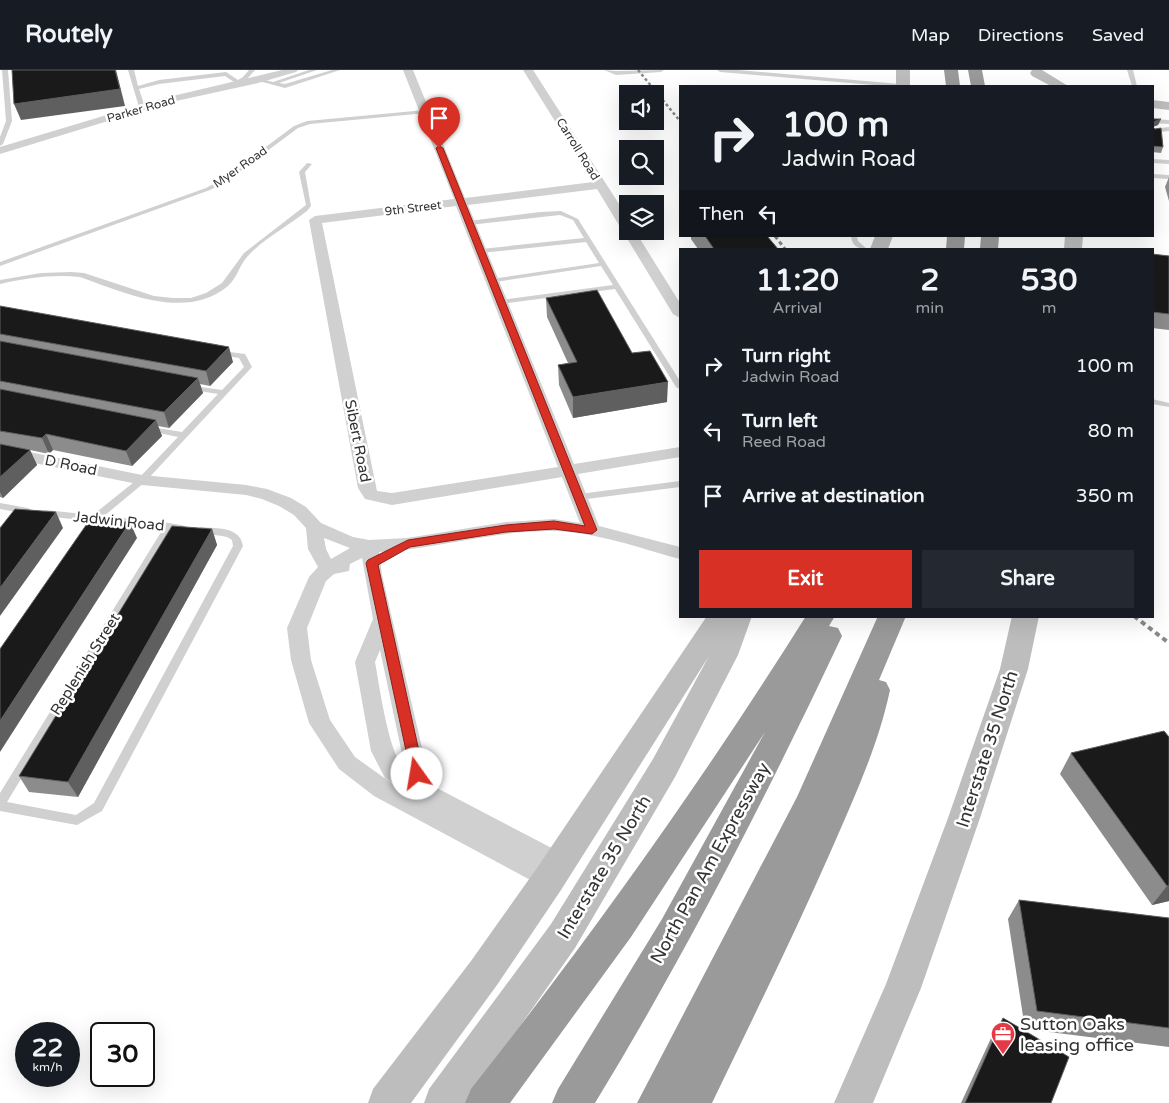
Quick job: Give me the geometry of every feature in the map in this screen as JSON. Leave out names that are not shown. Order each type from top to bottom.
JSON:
[{"type":"highway","points":[[951,71],[953,85]]},
{"type":"highway","points":[[485,1103],[539,1034],[628,911],[770,700],[821,618]]},
{"type":"highway","name":"North Pan Am Expressway","points":[[572,1103],[670,940],[725,839],[790,713],[836,618]]},
{"type":"highway","points":[[657,1103],[757,912],[803,817],[889,625]]},
{"type":"highway","points":[[690,1103],[781,923],[852,766],[871,711],[889,625]]},
{"type":"main road","points":[[901,85],[904,70]]},
{"type":"main road","points":[[1036,72],[1044,85]]},
{"type":"main road","points":[[1036,72],[1058,85]]},
{"type":"main road","points":[[1154,104],[1169,106]]},
{"type":"main road","points":[[387,1103],[484,973],[554,871],[720,618]]},
{"type":"main road","name":"Interstate 35 North","points":[[443,1103],[563,936],[664,768],[724,655],[738,618]]},
{"type":"main road","name":"Interstate 35 North","points":[[853,1103],[903,988],[964,818],[1014,669],[1026,618]]},
{"type":"street","points":[[408,70],[592,530]]},
{"type":"street","name":"Carroll Road","points":[[528,70],[619,216]]},
{"type":"street","name":"Parker Road","points":[[0,151],[142,108],[239,83],[258,80],[284,71]]},
{"type":"street","name":"9th Street","points":[[315,220],[600,186]]},
{"type":"street","name":"Sibert Road","points":[[315,220],[367,488],[371,495],[392,499],[568,470]]},
{"type":"street","name":"Carroll Road","points":[[634,240],[679,312]]},
{"type":"street","name":"D Road","points":[[0,451],[142,480]]},
{"type":"street","points":[[568,470],[679,452]]},
{"type":"street","points":[[142,480],[246,490],[267,495],[285,502],[300,511],[315,527],[371,554]]},
{"type":"street","points":[[554,871],[382,788],[347,763],[320,723],[301,660],[297,628],[318,578],[329,568],[408,544],[506,528],[554,525],[592,530],[679,554]]},
{"type":"street","points":[[315,527],[315,549],[329,568]]},
{"type":"street","points":[[371,554],[382,618],[417,774],[427,794]]},
{"type":"street","points":[[382,618],[365,662],[382,751],[393,772],[554,871]]},
{"type":"lane","points":[[0,144],[9,121],[5,70]]},
{"type":"lane","points":[[132,70],[142,108]]},
{"type":"lane","points":[[136,88],[159,82],[229,75],[239,71],[251,70]]},
{"type":"lane","points":[[229,75],[239,83],[251,70]]},
{"type":"lane","points":[[271,84],[314,70]]},
{"type":"lane","points":[[258,80],[271,84],[290,85],[337,70]]},
{"type":"lane","points":[[607,70],[616,73],[661,70]]},
{"type":"lane","points":[[720,70],[871,85]]},
{"type":"lane","points":[[1130,70],[1135,85]]},
{"type":"lane","name":"Myer Road","points":[[0,264],[208,189],[225,180],[296,127],[309,122],[425,112]]},
{"type":"lane","points":[[1154,121],[1169,122]]},
{"type":"lane","points":[[1154,131],[1169,129]]},
{"type":"lane","points":[[1154,161],[1169,162]]},
{"type":"lane","points":[[0,282],[54,273],[81,275],[153,299],[171,301],[194,299],[212,293],[223,287],[231,279],[244,256],[309,205],[302,172],[309,164]]},
{"type":"lane","points":[[1154,176],[1169,177]]},
{"type":"lane","points":[[469,223],[540,214],[561,214],[575,219],[679,385]]},
{"type":"lane","points":[[854,237],[855,242],[863,248]]},
{"type":"lane","points":[[481,251],[588,240]]},
{"type":"lane","points":[[492,281],[603,264]]},
{"type":"lane","points":[[501,302],[617,287]]},
{"type":"lane","points":[[92,522],[142,480],[248,367],[242,356],[204,349]]},
{"type":"lane","points":[[184,386],[223,393]]},
{"type":"lane","points":[[1154,401],[1169,405]]},
{"type":"lane","points":[[135,426],[184,435]]},
{"type":"lane","points":[[579,497],[679,484]]},
{"type":"lane","name":"Jadwin Road","points":[[0,506],[21,515],[92,522],[170,526],[229,533],[237,539],[238,546],[98,807],[77,820],[0,804]]},
{"type":"lane","name":"Replenish Street","points":[[0,804],[170,526]]},
{"type":"building","points":[[12,70],[115,70],[120,89],[14,104]]},
{"type":"building","points":[[1154,128],[1161,128],[1163,147],[1154,146]]},
{"type":"building","points":[[706,237],[768,237],[777,248],[713,248]]},
{"type":"building","points":[[1154,254],[1169,256],[1169,314],[1154,312]]},
{"type":"building","points":[[597,290],[632,353],[650,351],[668,382],[573,397],[558,365],[577,362],[546,298]]},
{"type":"building","points":[[0,306],[229,347],[206,371],[0,334]]},
{"type":"building","points":[[0,341],[198,378],[164,412],[0,381]]},
{"type":"building","points":[[0,389],[156,420],[126,451],[46,434],[42,438],[0,431]]},
{"type":"building","points":[[0,444],[30,450],[0,477]]},
{"type":"building","points":[[15,509],[56,512],[0,588],[0,528]]},
{"type":"building","points":[[91,518],[130,522],[0,721],[0,649]]},
{"type":"building","points":[[172,526],[212,529],[68,782],[19,776]]},
{"type":"building","points":[[1164,731],[1169,737],[1169,885],[1167,886],[1071,753]]},
{"type":"building","points":[[1019,900],[1169,918],[1169,1028],[1037,1011]]},
{"type":"building","name":"Sutton Oaks leasing office","points":[[1003,1018],[1069,1057],[1051,1103],[965,1103]]},
{"type":"railway","points":[[638,70],[679,120]]},
{"type":"railway","points":[[776,237],[784,248]]},
{"type":"railway","points":[[1137,618],[1169,643]]},
{"type":"place","name":"Sutton Oaks leasing office","points":[[1003,1055]]},
{"type":"route","points":[[417,774],[373,576],[372,563],[408,544],[506,528],[554,525],[592,530],[439,148]]}]
